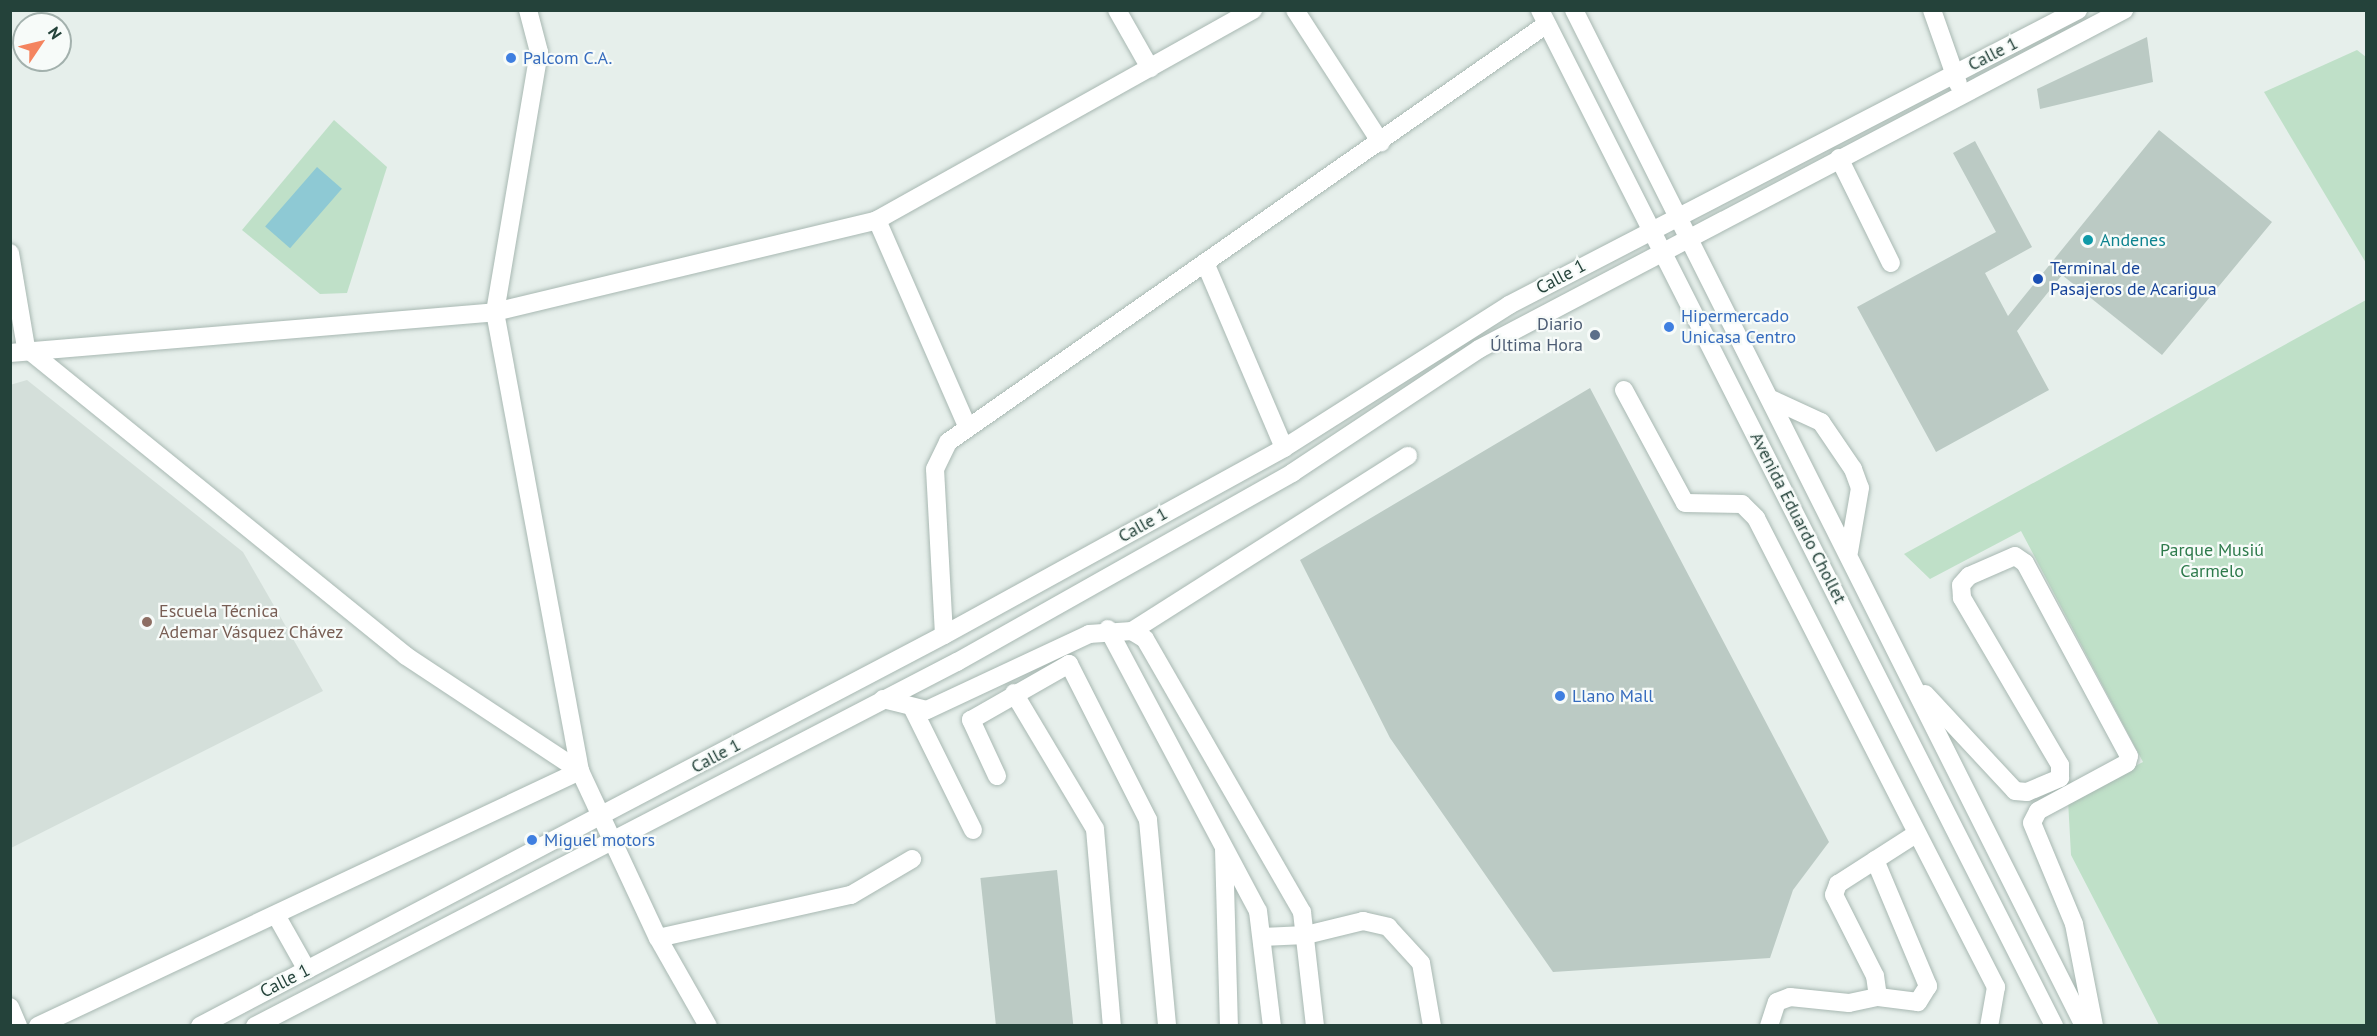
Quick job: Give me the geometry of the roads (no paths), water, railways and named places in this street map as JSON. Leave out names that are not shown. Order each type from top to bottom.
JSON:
[{"type":"street","points":[[528,10],[539,52],[495,312],[580,771],[658,938],[708,1026]]},
{"type":"street","points":[[1117,10],[1150,68]]},
{"type":"street","points":[[19,350],[495,312],[877,219],[1254,10]]},
{"type":"street","points":[[1295,10],[1381,142]]},
{"type":"street","name":"Avenida Eduardo Chollet","points":[[1574,10],[1773,400],[2084,1026]]},
{"type":"street","points":[[1932,10],[1962,94]]},
{"type":"street","name":"Calle 1","points":[[200,1026],[602,817],[944,635],[1284,448],[1411,363],[1652,228],[2078,10]]},
{"type":"street","name":"Calle 1","points":[[255,1026],[611,838],[883,699],[1292,473],[1479,349],[1663,249],[2124,10]]},
{"type":"street","points":[[944,635],[935,469],[948,442],[967,426],[1206,266],[1381,142],[1543,17]]},
{"type":"street","name":"Avenida Eduardo Chollet","points":[[1543,17],[1663,249],[2054,1026]]},
{"type":"street","points":[[1839,158],[1891,262]]},
{"type":"street","points":[[877,219],[967,426]]},
{"type":"street","points":[[10,253],[19,350],[406,656],[580,771]]},
{"type":"street","points":[[1206,266],[1284,448]]},
{"type":"street","points":[[1624,390],[1684,503],[1742,504],[1756,518],[1996,987],[1989,1026]]},
{"type":"street","points":[[1773,400],[1821,422],[1853,469],[1860,488],[1849,552]]},
{"type":"street","points":[[883,699],[912,709],[942,705],[1108,629],[1132,631],[1408,456]]},
{"type":"street","points":[[1910,678],[2015,791],[2027,792],[2060,778],[2060,765],[1962,598],[1960,585],[1969,576],[2015,556],[2025,563],[2129,756],[2127,763],[2038,811],[2032,823],[2068,908],[2094,1026]]},
{"type":"street","points":[[1108,629],[1258,911],[1272,1026]]},
{"type":"street","points":[[1132,631],[1163,663],[1292,893],[1306,935],[1315,1026]]},
{"type":"street","points":[[997,776],[971,720],[1061,667],[1076,669],[1144,809],[1167,1026]]},
{"type":"street","points":[[1014,693],[1095,829],[1112,1026]]},
{"type":"street","points":[[912,709],[973,830]]},
{"type":"street","points":[[38,1026],[580,771]]},
{"type":"street","points":[[1878,996],[1875,976],[1834,895],[1838,884],[1916,834]]},
{"type":"street","points":[[1224,844],[1229,1026]]},
{"type":"street","points":[[658,938],[851,895],[912,859]]},
{"type":"street","points":[[1769,1026],[1777,1002],[1790,997],[1849,1003],[1878,996],[1918,1002],[1928,986],[1875,860]]},
{"type":"street","points":[[276,915],[307,970]]},
{"type":"street","points":[[1262,937],[1306,935],[1363,921],[1398,933],[1421,963],[1432,1026]]},
{"type":"street","points":[[10,1007],[18,1026]]},
{"type":"water","points":[[317,167],[342,189],[290,248],[265,227]]},
{"type":"place","name":"Palcom C.A.","points":[[511,58]]},
{"type":"place","name":"Andenes","points":[[2088,240]]},
{"type":"place","name":"Terminal de Pasajeros de Acarigua","points":[[2038,279]]},
{"type":"place","name":"Hipermercado Unicasa Centro","points":[[1669,327]]},
{"type":"place","name":"Diario Última Hora","points":[[1595,335]]},
{"type":"place","name":"Escuela Técnica Ademar Vásquez Chávez","points":[[147,622]]},
{"type":"place","name":"Llano Mall","points":[[1560,696]]},
{"type":"place","name":"Miguel motors","points":[[532,840]]},
{"type":"park label","name":"Parque Musiú Carmelo","points":[[2212,561]]}]
